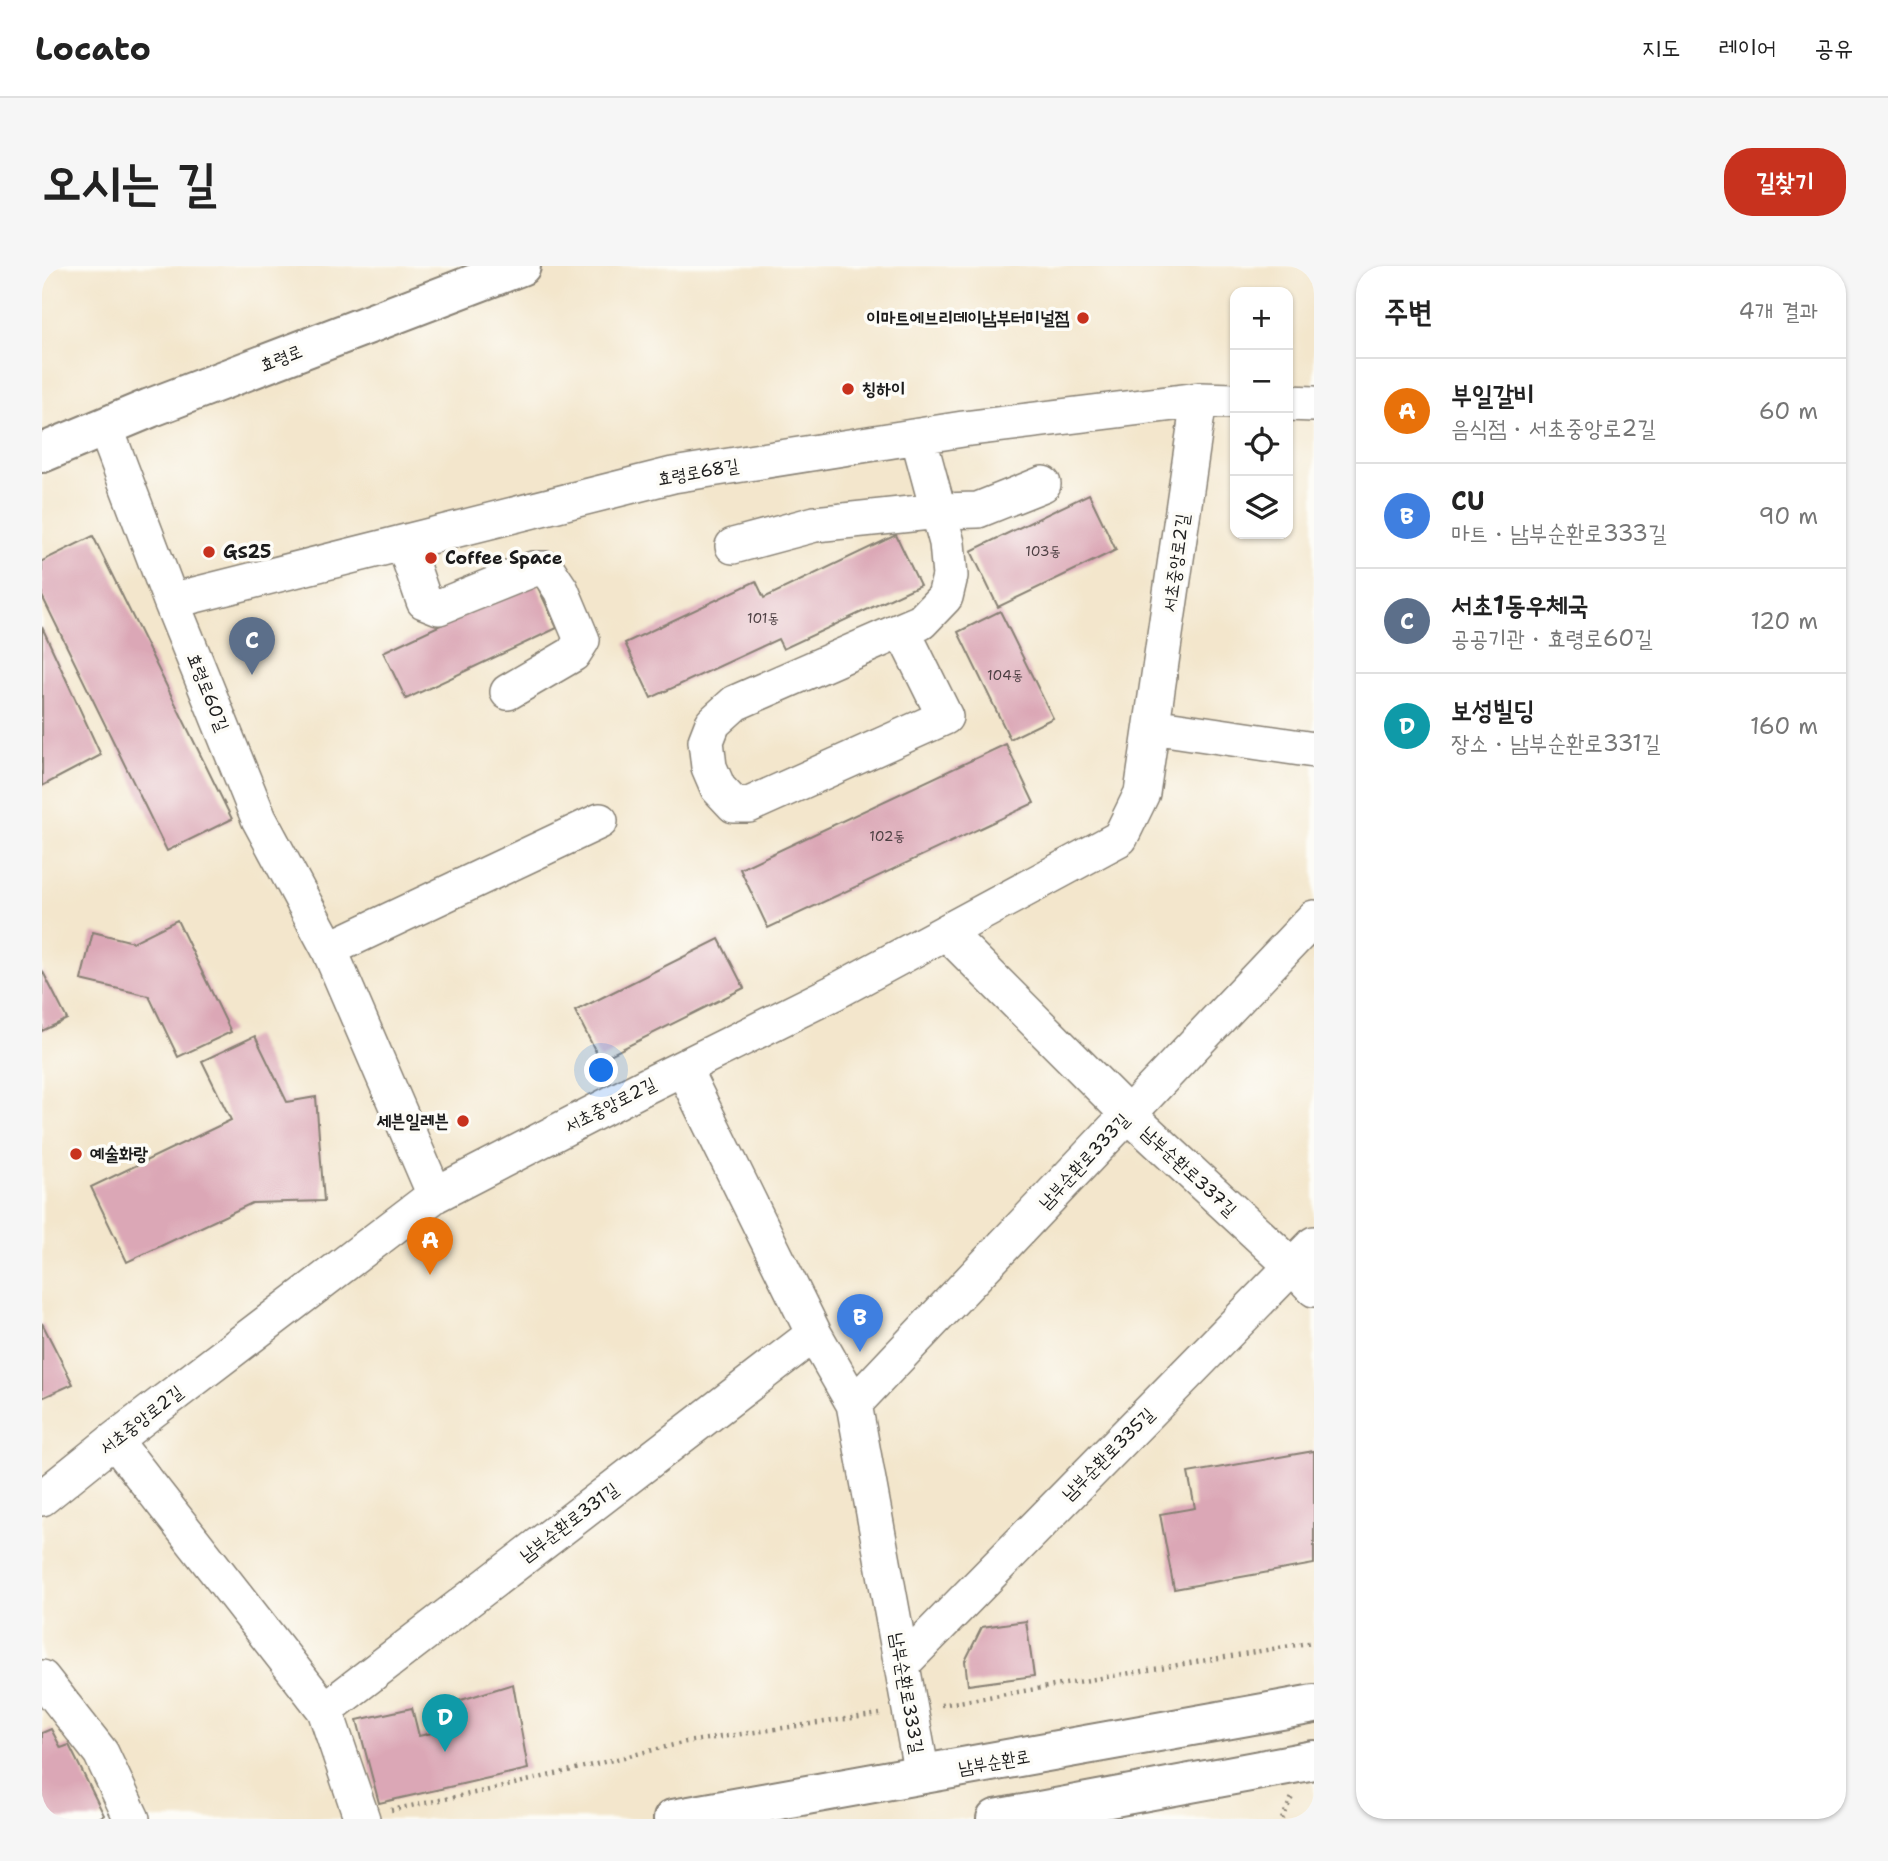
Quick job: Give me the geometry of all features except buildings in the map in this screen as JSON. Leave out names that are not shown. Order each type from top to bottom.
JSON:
[{"type":"main road","name":"효령로","points":[[42,453],[521,266]]},
{"type":"main road","name":"남부순환로","points":[[673,1819],[1314,1704]]},
{"type":"main road","points":[[996,1819],[1314,1760]]},
{"type":"street","name":"효령로68길","points":[[171,601],[673,475],[918,436],[1199,400],[1230,401]]},
{"type":"street","name":"서초중앙로2길","points":[[42,1498],[435,1195],[833,993],[1120,838],[1142,793],[1199,400]]},
{"type":"street","points":[[1293,403],[1314,404]]},
{"type":"street","name":"효령로60길","points":[[105,427],[171,601],[259,819],[329,949],[435,1195]]},
{"type":"street","points":[[902,630],[945,716],[749,805],[734,805],[718,788],[709,767],[706,740],[713,723],[735,703],[902,630],[921,622],[945,597],[950,576],[947,543],[918,436]]},
{"type":"street","points":[[733,546],[816,524],[939,511],[978,510],[1042,484]]},
{"type":"street","points":[[404,543],[424,601],[439,607],[533,569],[547,569],[561,590],[582,640],[573,654],[508,692]]},
{"type":"street","points":[[1152,726],[1314,750]]},
{"type":"street","points":[[329,949],[600,821]]},
{"type":"street","name":"남부순환로333길","points":[[854,1404],[1314,918]]},
{"type":"street","name":"남부순환로337길","points":[[946,932],[1128,1114],[1307,1267]]},
{"type":"street","name":"남부순환로333길","points":[[683,1068],[814,1335],[854,1404],[922,1775]]},
{"type":"street","name":"남부순환로335길","points":[[902,1664],[1307,1267]]},
{"type":"street","name":"남부순환로331길","points":[[325,1710],[814,1335]]},
{"type":"street","points":[[114,1440],[325,1710],[362,1818]]},
{"type":"street","points":[[42,1678],[101,1753],[132,1819]]},
{"type":"path","points":[[362,1818],[686,1742],[910,1710],[1314,1643]]},
{"type":"path","points":[[1282,1819],[1293,1795]]},
{"type":"place","name":"이마트에브리데이남부터미널점","points":[[1083,318]]},
{"type":"place","name":"칭하이","points":[[848,389]]},
{"type":"place","name":"GS25","points":[[209,552]]},
{"type":"place","name":"Coffee Space","points":[[431,558]]},
{"type":"place","name":"서초1동우체국","points":[[252,675]]},
{"type":"place","name":"세븐일레븐","points":[[463,1121]]},
{"type":"place","name":"예술화랑","points":[[76,1154]]},
{"type":"place","name":"부일갈비","points":[[430,1275]]},
{"type":"place","name":"CU","points":[[860,1352]]},
{"type":"place","name":"보성빌딩","points":[[445,1752]]}]
